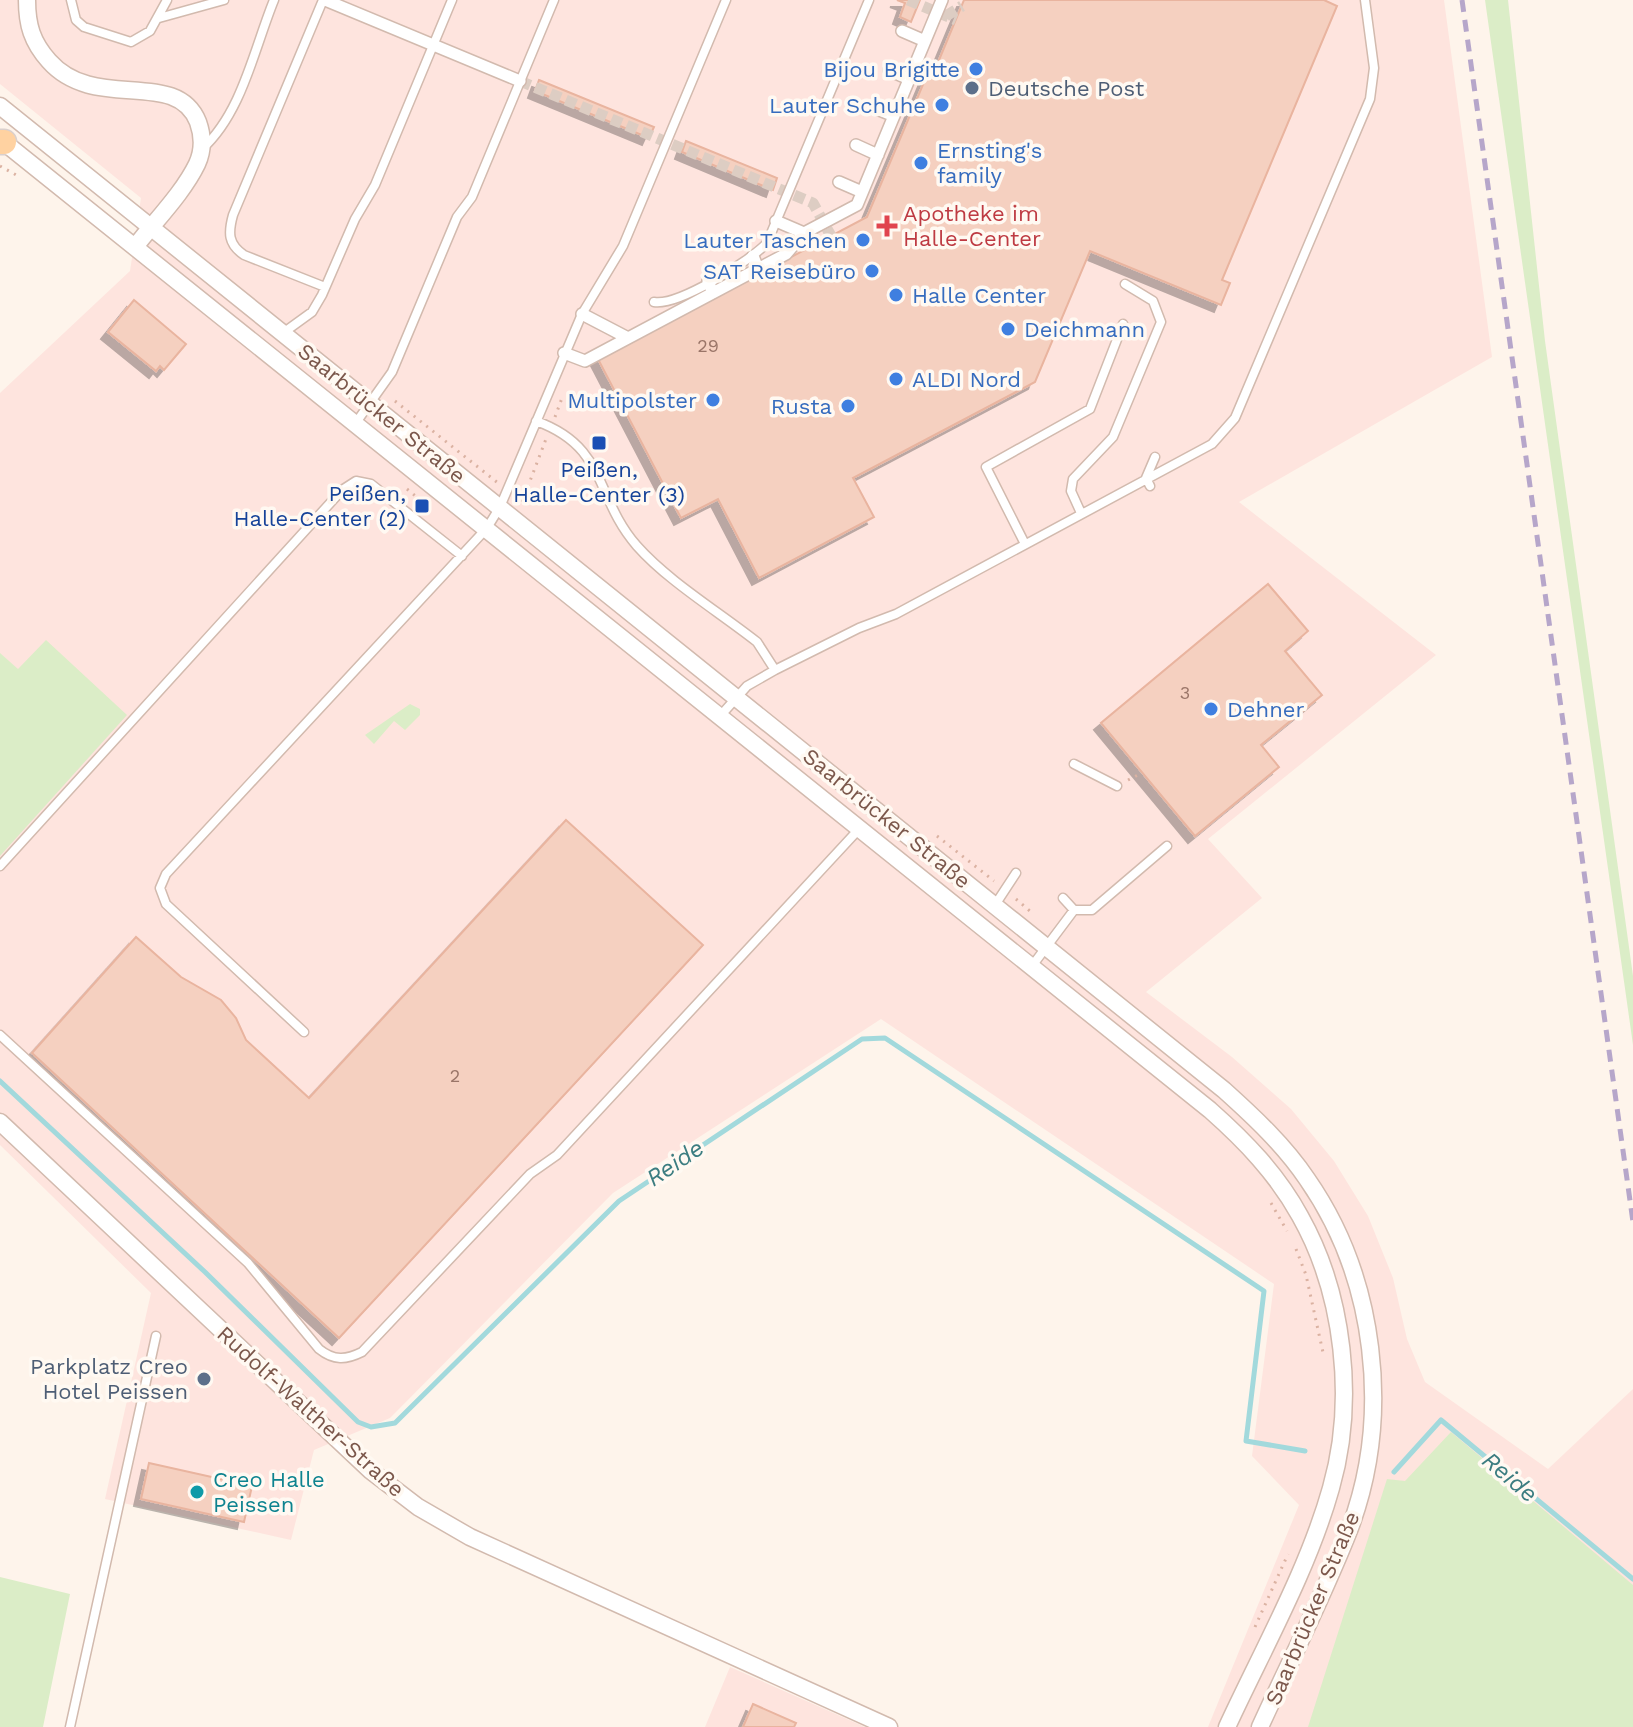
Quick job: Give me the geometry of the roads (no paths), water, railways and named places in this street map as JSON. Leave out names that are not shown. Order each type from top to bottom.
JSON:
[{"type":"street","points":[[27,0],[31,35],[54,67],[68,78],[94,88],[158,91],[172,96],[193,111],[199,125],[201,149],[192,174],[135,247]]},
{"type":"street","points":[[324,0],[520,81]]},
{"type":"street","points":[[564,353],[585,361],[786,254],[804,233],[857,205],[942,0]]},
{"type":"street","points":[[902,31],[925,41]]},
{"type":"street","points":[[889,70],[909,79]]},
{"type":"street","name":"Saarbrücker Straße","points":[[0,106],[283,333],[376,398],[500,507],[995,905],[1052,941],[1224,1090],[1268,1131],[1307,1178],[1323,1205],[1359,1290],[1372,1379],[1371,1441],[1350,1528],[1260,1727]]},
{"type":"street","points":[[872,107],[894,116]]},
{"type":"street","name":"Saarbrücker Straße","points":[[1,141],[860,827],[1210,1110],[1250,1148],[1301,1218],[1330,1297],[1337,1328],[1343,1392],[1342,1433],[1331,1488],[1307,1553],[1227,1727]]},
{"type":"street","points":[[856,145],[878,155]]},
{"type":"street","points":[[839,182],[862,192]]},
{"type":"street","points":[[776,221],[804,233]]},
{"type":"street","points":[[753,256],[758,269]]},
{"type":"street","points":[[708,281],[713,293]]},
{"type":"street","points":[[582,314],[628,338]]},
{"type":"street","name":"Rudolf-Walther-Straße","points":[[0,1122],[371,1471],[418,1507],[498,1550],[889,1727]]},
{"type":"lane","points":[[71,0],[79,24],[123,41],[138,40],[157,21],[167,0]]},
{"type":"lane","points":[[157,21],[224,0]]},
{"type":"lane","points":[[201,149],[216,136],[229,115],[272,0]]},
{"type":"lane","points":[[323,291],[244,255],[233,246],[229,232],[233,215],[324,0]]},
{"type":"lane","points":[[283,333],[305,319],[323,291],[355,219],[375,185],[452,0]]},
{"type":"lane","points":[[355,424],[376,398],[457,217],[472,197],[554,0]]},
{"type":"lane","points":[[304,1032],[166,904],[160,888],[166,874],[487,528],[500,507],[582,314],[623,246],[726,0]]},
{"type":"lane","points":[[654,302],[672,301],[753,256],[767,243],[869,0]]},
{"type":"lane","points":[[721,715],[753,681],[859,628],[896,614],[1081,513],[1148,482],[1212,444],[1235,418],[1370,99],[1374,68],[1365,0]]},
{"type":"lane","points":[[1081,513],[1073,499],[1073,479],[1113,437],[1161,322],[1153,301],[1125,284]]},
{"type":"lane","points":[[1025,544],[986,467],[1090,409],[1123,324]]},
{"type":"lane","points":[[536,421],[560,431],[584,450],[637,546],[757,642],[775,670]]},
{"type":"lane","points":[[1148,482],[1155,457]]},
{"type":"lane","points":[[0,866],[342,490],[356,481],[371,484],[462,556]]},
{"type":"lane","points":[[1074,764],[1117,786]]},
{"type":"lane","points":[[0,1035],[248,1263],[319,1349],[335,1358],[352,1357],[362,1352],[530,1174],[557,1155],[860,827]]},
{"type":"lane","points":[[1063,898],[1074,910],[1092,910],[1167,846]]},
{"type":"lane","points":[[995,905],[1016,873]]},
{"type":"lane","points":[[1032,966],[1074,910]]},
{"type":"lane","points":[[70,1727],[156,1336]]},
{"type":"waterway","name":"Reide","points":[[0,1081],[205,1272],[358,1422],[371,1427],[395,1423],[619,1201],[862,1039],[885,1038],[1264,1291],[1246,1441],[1305,1451]]},
{"type":"waterway","name":"Reide","points":[[1394,1472],[1441,1420],[1633,1579]]},
{"type":"tunnel","points":[[908,0],[956,20]]},
{"type":"tunnel","points":[[946,16],[962,6]]},
{"type":"tunnel","points":[[520,81],[813,203],[831,236]]},
{"type":"railway","points":[[1462,0],[1633,1222]]},
{"type":"place","name":"Bijou Brigitte","points":[[976,69]]},
{"type":"place","name":"Deutsche Post","points":[[972,88]]},
{"type":"place","name":"Lauter Schuhe","points":[[942,105]]},
{"type":"place","name":"Ernsting's family","points":[[921,163]]},
{"type":"place","name":"Apotheke im Halle-Center","points":[[887,226]]},
{"type":"place","name":"Lauter Taschen","points":[[863,240]]},
{"type":"place","name":"SAT Reisebüro","points":[[872,271]]},
{"type":"place","name":"Halle Center","points":[[896,295]]},
{"type":"place","name":"Deichmann","points":[[1008,329]]},
{"type":"place","name":"ALDI Nord","points":[[896,379]]},
{"type":"place","name":"Multipolster","points":[[713,400]]},
{"type":"place","name":"Rusta","points":[[848,406]]},
{"type":"place","name":"Peißen, Halle-Center (3)","points":[[599,443]]},
{"type":"place","name":"Peißen, Halle-Center (2)","points":[[422,506]]},
{"type":"place","name":"Dehner","points":[[1211,709]]},
{"type":"place","name":"Parkplatz Creo Hotel Peissen","points":[[204,1379]]},
{"type":"place","name":"Creo Halle Peissen","points":[[197,1492]]}]
